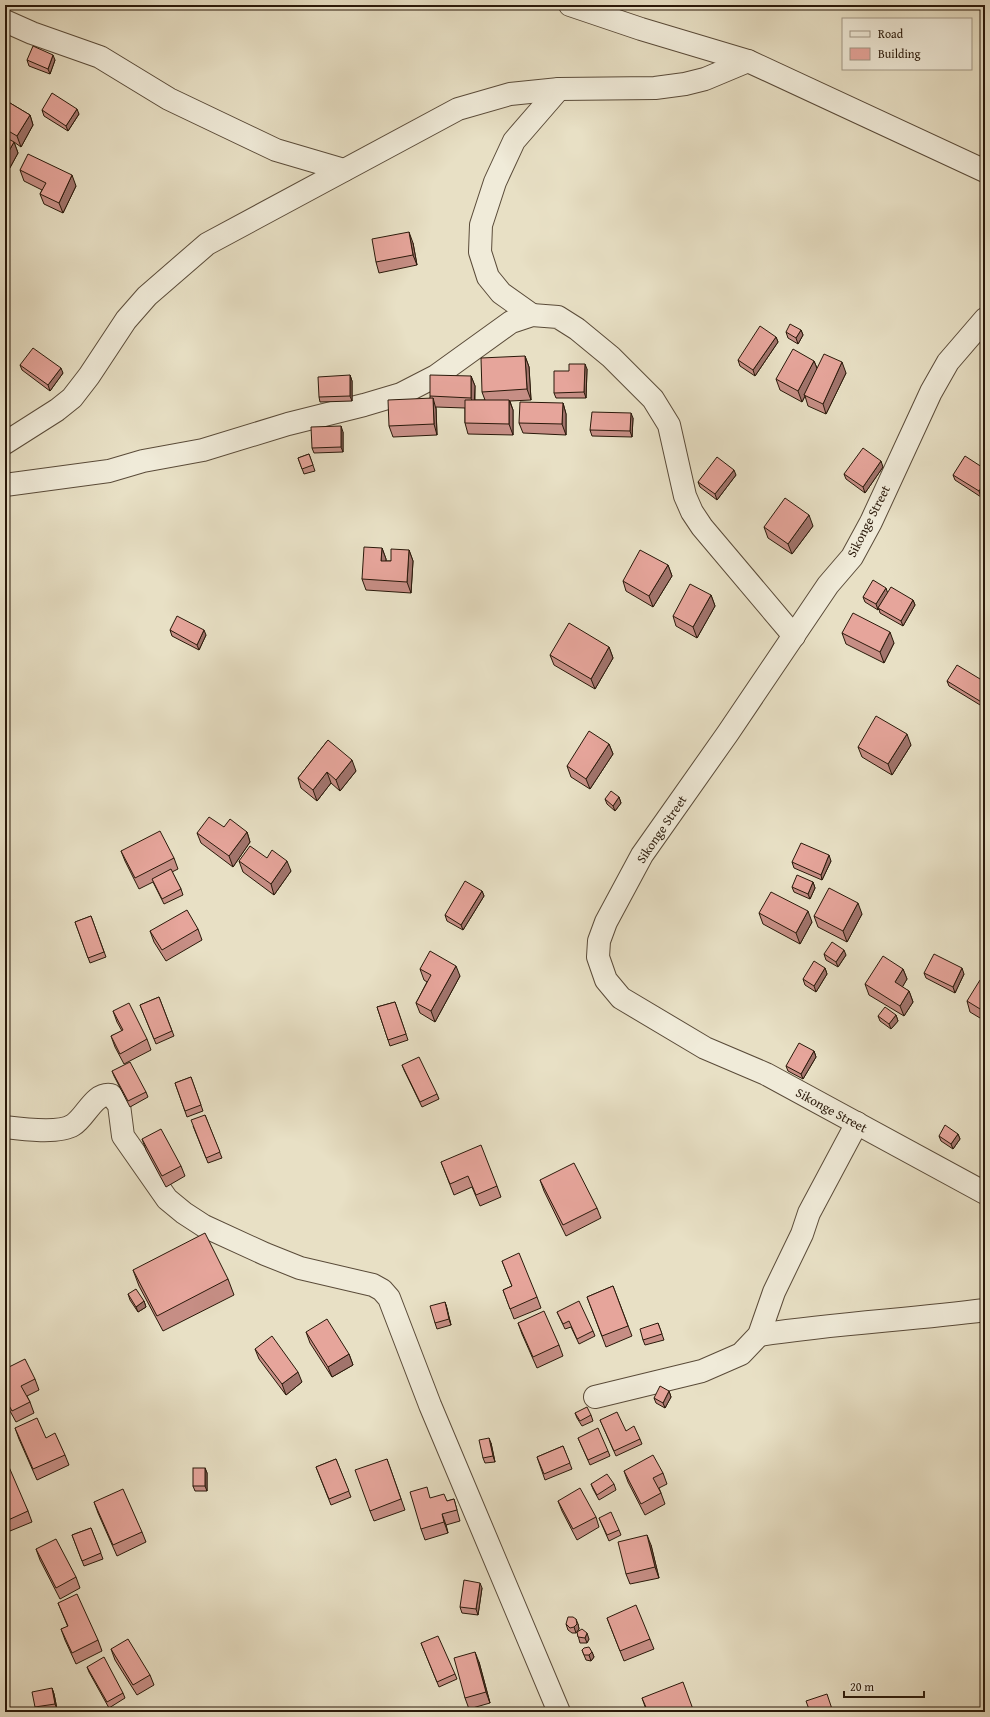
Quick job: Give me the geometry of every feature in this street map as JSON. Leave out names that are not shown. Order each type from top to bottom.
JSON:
[{"type":"street","points":[[570,5],[641,29],[748,61],[985,171]]},
{"type":"street","points":[[5,21],[32,33],[100,57],[169,99],[276,150],[344,170]]},
{"type":"street","points":[[5,443],[58,410],[72,398],[136,308],[175,271],[207,244],[458,109],[510,94],[559,89],[655,88],[678,85],[705,79],[748,61]]},
{"type":"street","points":[[532,315],[501,293],[488,276],[480,252],[481,225],[495,182],[514,141],[559,89]]},
{"type":"street","points":[[5,485],[109,471],[143,461],[203,450],[288,424],[401,394],[436,376],[511,322],[532,315],[558,317],[578,329],[611,357],[653,399],[669,425],[685,496],[692,512],[702,527],[794,636]]},
{"type":"street","name":"Sikonge Street","points":[[985,319],[948,362],[931,392],[871,522],[852,557],[828,585],[642,855],[606,922],[599,941],[598,957],[606,980],[621,998],[705,1048],[766,1074],[985,1193]]},
{"type":"street","points":[[5,1127],[32,1130],[68,1128],[78,1122],[94,1102],[102,1096],[111,1095],[120,1105],[123,1136],[167,1198],[184,1213],[204,1226],[265,1254],[300,1268],[373,1285],[382,1290],[388,1298],[430,1405],[559,1712]]},
{"type":"street","points":[[595,1397],[702,1371],[742,1354],[759,1335],[774,1292],[802,1234],[809,1213],[857,1123]]},
{"type":"street","points":[[759,1335],[811,1327],[896,1320],[985,1310]]},
{"type":"building","points":[[33,46],[53,55],[48,69],[27,60]]},
{"type":"building","points":[[52,93],[77,109],[66,126],[42,110]]},
{"type":"building","points":[[5,100],[30,115],[17,136],[5,129]]},
{"type":"building","points":[[5,137],[14,142],[5,158]]},
{"type":"building","points":[[28,154],[72,175],[59,203],[40,194],[46,183],[20,170]]},
{"type":"building","points":[[409,232],[413,255],[376,262],[372,239]]},
{"type":"building","points":[[790,324],[801,330],[796,338],[786,332]]},
{"type":"building","points":[[760,326],[776,337],[753,370],[738,360]]},
{"type":"building","points":[[33,348],[61,368],[48,385],[20,365]]},
{"type":"building","points":[[793,349],[814,361],[798,391],[776,379]]},
{"type":"building","points":[[824,354],[842,362],[823,404],[804,395]]},
{"type":"building","points":[[525,356],[527,389],[482,392],[481,358]]},
{"type":"building","points":[[569,364],[585,364],[584,392],[554,393],[554,371],[569,371]]},
{"type":"building","points":[[350,375],[350,396],[319,397],[318,377]]},
{"type":"building","points":[[430,375],[471,376],[471,398],[430,396]]},
{"type":"building","points":[[433,398],[434,424],[389,426],[388,400]]},
{"type":"building","points":[[465,400],[509,400],[509,424],[465,423]]},
{"type":"building","points":[[520,402],[563,403],[562,424],[519,423]]},
{"type":"building","points":[[592,412],[631,413],[630,431],[590,430]]},
{"type":"building","points":[[341,426],[341,447],[312,448],[311,427]]},
{"type":"building","points":[[863,448],[881,461],[863,487],[844,474]]},
{"type":"building","points":[[309,454],[313,465],[302,469],[298,458]]},
{"type":"building","points":[[965,456],[985,469],[985,482],[979,491],[953,475]]},
{"type":"building","points":[[717,457],[734,470],[715,494],[698,482]]},
{"type":"building","points":[[785,498],[809,515],[788,544],[764,527]]},
{"type":"building","points":[[364,547],[382,548],[381,561],[391,561],[391,549],[409,550],[407,582],[362,579]]},
{"type":"building","points":[[640,550],[668,565],[649,596],[623,581]]},
{"type":"building","points":[[873,580],[886,588],[876,604],[863,597]]},
{"type":"building","points":[[690,584],[711,595],[693,627],[673,616]]},
{"type":"building","points":[[891,587],[913,600],[901,621],[878,608]]},
{"type":"building","points":[[853,613],[890,632],[880,652],[842,633]]},
{"type":"building","points":[[177,616],[204,630],[197,645],[170,630]]},
{"type":"building","points":[[569,623],[609,647],[591,679],[550,655]]},
{"type":"building","points":[[957,665],[985,682],[985,700],[983,703],[947,681]]},
{"type":"building","points":[[876,716],[907,734],[888,764],[858,747]]},
{"type":"building","points":[[589,731],[609,744],[586,779],[567,766]]},
{"type":"building","points":[[328,740],[352,760],[336,780],[327,772],[313,790],[298,778]]},
{"type":"building","points":[[611,791],[619,797],[613,806],[605,799]]},
{"type":"building","points":[[209,817],[224,827],[230,819],[247,832],[229,856],[197,833]]},
{"type":"building","points":[[160,831],[174,858],[135,878],[121,851]]},
{"type":"building","points":[[801,843],[829,855],[821,875],[792,862]]},
{"type":"building","points":[[250,846],[267,858],[272,850],[287,861],[271,884],[239,861]]},
{"type":"building","points":[[171,869],[181,889],[162,899],[152,879]]},
{"type":"building","points":[[797,875],[813,882],[808,894],[792,887]]},
{"type":"building","points":[[465,881],[482,891],[461,925],[445,915]]},
{"type":"building","points":[[829,888],[858,903],[843,931],[814,916]]},
{"type":"building","points":[[771,892],[808,911],[796,933],[759,913]]},
{"type":"building","points":[[187,910],[198,929],[162,950],[150,931]]},
{"type":"building","points":[[91,916],[104,952],[88,958],[75,922]]},
{"type":"building","points":[[832,942],[844,950],[836,962],[824,954]]},
{"type":"building","points":[[430,951],[456,966],[431,1011],[416,1003],[431,975],[420,969]]},
{"type":"building","points":[[934,954],[962,968],[953,987],[924,973]]},
{"type":"building","points":[[883,956],[903,969],[895,982],[909,991],[900,1006],[865,984]]},
{"type":"building","points":[[814,961],[825,968],[814,986],[803,979]]},
{"type":"building","points":[[980,980],[985,983],[985,1012],[967,1001]]},
{"type":"building","points":[[159,997],[172,1031],[154,1039],[140,1005]]},
{"type":"building","points":[[395,1002],[406,1034],[388,1040],[377,1007]]},
{"type":"building","points":[[129,1003],[147,1039],[120,1054],[111,1036],[123,1030],[113,1011]]},
{"type":"building","points":[[885,1007],[896,1015],[889,1024],[878,1016]]},
{"type":"building","points":[[799,1043],[814,1051],[801,1074],[786,1066]]},
{"type":"building","points":[[419,1057],[437,1094],[420,1102],[402,1065]]},
{"type":"building","points":[[130,1062],[146,1092],[128,1101],[112,1071]]},
{"type":"building","points":[[191,1077],[201,1105],[185,1111],[175,1083]]},
{"type":"building","points":[[205,1115],[220,1152],[206,1158],[191,1120]]},
{"type":"building","points":[[945,1125],[958,1134],[951,1144],[939,1136]]},
{"type":"building","points":[[161,1129],[181,1166],[162,1176],[142,1139]]},
{"type":"building","points":[[481,1145],[497,1186],[476,1195],[468,1176],[450,1184],[441,1162]]},
{"type":"building","points":[[574,1163],[597,1208],[563,1225],[540,1180]]},
{"type":"building","points":[[205,1233],[228,1279],[157,1316],[133,1270]]},
{"type":"building","points":[[519,1253],[537,1297],[510,1309],[503,1290],[512,1286],[502,1261]]},
{"type":"building","points":[[613,1286],[628,1326],[602,1336],[587,1297]]},
{"type":"building","points":[[136,1289],[144,1301],[136,1307],[128,1294]]},
{"type":"building","points":[[579,1301],[593,1331],[577,1339],[569,1321],[563,1324],[557,1312]]},
{"type":"building","points":[[445,1302],[449,1319],[435,1323],[430,1306]]},
{"type":"building","points":[[544,1311],[559,1345],[533,1357],[518,1323]]},
{"type":"building","points":[[327,1319],[349,1354],[328,1367],[306,1332]]},
{"type":"building","points":[[658,1323],[662,1334],[643,1340],[640,1329]]},
{"type":"building","points":[[272,1336],[298,1372],[282,1384],[255,1349]]},
{"type":"building","points":[[25,1359],[35,1379],[21,1386],[30,1402],[12,1411],[5,1398],[5,1369]]},
{"type":"building","points":[[660,1386],[669,1391],[663,1403],[654,1398]]},
{"type":"building","points":[[587,1407],[591,1415],[580,1421],[575,1413]]},
{"type":"building","points":[[617,1412],[626,1431],[634,1426],[640,1439],[614,1451],[600,1420]]},
{"type":"building","points":[[37,1418],[46,1438],[55,1433],[65,1455],[33,1469],[15,1428]]},
{"type":"building","points":[[598,1428],[608,1451],[588,1460],[578,1438]]},
{"type":"building","points":[[489,1438],[493,1456],[483,1458],[479,1440]]},
{"type":"building","points":[[563,1446],[570,1463],[544,1474],[537,1457]]},
{"type":"building","points":[[653,1455],[663,1473],[653,1478],[661,1493],[641,1504],[624,1471]]},
{"type":"building","points":[[336,1459],[349,1491],[329,1499],[316,1467]]},
{"type":"building","points":[[387,1459],[401,1499],[370,1511],[355,1470]]},
{"type":"building","points":[[9,1467],[28,1511],[6,1521],[5,1469]]},
{"type":"building","points":[[193,1468],[205,1468],[205,1486],[193,1486]]},
{"type":"building","points":[[607,1474],[614,1484],[597,1495],[591,1484]]},
{"type":"building","points":[[427,1487],[430,1498],[444,1494],[447,1501],[454,1499],[457,1510],[442,1514],[444,1522],[421,1529],[410,1492]]},
{"type":"building","points":[[580,1488],[596,1517],[573,1529],[558,1501]]},
{"type":"building","points":[[123,1489],[142,1532],[113,1545],[94,1502]]},
{"type":"building","points":[[611,1512],[619,1530],[607,1535],[599,1518]]},
{"type":"building","points":[[91,1528],[101,1553],[82,1561],[72,1535]]},
{"type":"building","points":[[647,1535],[655,1567],[626,1574],[618,1542]]},
{"type":"building","points":[[56,1539],[76,1577],[56,1588],[36,1549]]},
{"type":"building","points":[[464,1580],[480,1583],[476,1609],[460,1607]]},
{"type":"building","points":[[77,1594],[98,1640],[72,1653],[61,1629],[68,1626],[58,1603]]},
{"type":"building","points":[[636,1605],[650,1639],[620,1651],[607,1618]]},
{"type":"building","points":[[568,1617],[573,1617],[576,1619],[577,1624],[574,1627],[570,1628],[566,1624]]},
{"type":"building","points":[[582,1629],[587,1633],[585,1638],[578,1637],[577,1632]]},
{"type":"building","points":[[438,1636],[455,1674],[437,1682],[421,1643]]},
{"type":"building","points":[[128,1639],[150,1675],[133,1685],[111,1649]]},
{"type":"building","points":[[589,1647],[592,1652],[589,1655],[584,1655],[582,1650]]},
{"type":"building","points":[[475,1652],[486,1692],[465,1698],[454,1658]]},
{"type":"building","points":[[104,1657],[123,1693],[107,1702],[87,1667]]},
{"type":"building","points":[[683,1682],[694,1712],[667,1712],[666,1710],[660,1712],[648,1712],[642,1698]]},
{"type":"building","points":[[52,1688],[55,1704],[35,1707],[32,1692]]},
{"type":"building","points":[[827,1694],[833,1712],[810,1712],[806,1701]]}]
